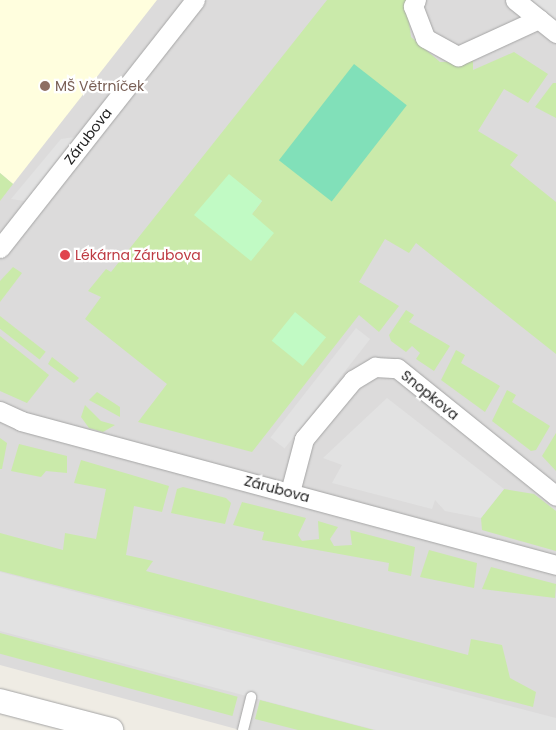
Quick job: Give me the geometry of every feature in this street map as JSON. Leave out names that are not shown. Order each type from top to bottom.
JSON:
[{"type":"street","name":"Zárubova","points":[[0,248],[195,0]]},
{"type":"street","points":[[416,0],[413,6],[425,38],[458,56],[539,20]]},
{"type":"street","points":[[515,0],[556,33]]},
{"type":"street","name":"Snopkova","points":[[290,492],[304,439],[353,380],[375,367],[397,368],[556,496]]},
{"type":"street","name":"Zárubova","points":[[0,411],[20,421],[556,565]]},
{"type":"street","points":[[0,701],[111,730]]},
{"type":"lane","points":[[243,730],[251,697]]},
{"type":"shaded area","points":[[0,0],[556,0],[556,730],[240,730],[0,665]]},
{"type":"shaded area","name":"MŠ Větrníček","points":[[0,0],[157,0],[13,184],[0,173]]},
{"type":"shaded area","points":[[532,0],[556,0],[556,20]]},
{"type":"shaded area","points":[[75,137],[25,201],[11,199],[61,139]]},
{"type":"shaded area","points":[[356,328],[370,339],[285,449],[270,438]]},
{"type":"shaded area","points":[[387,398],[504,489],[481,518],[445,511],[435,500],[432,509],[332,483],[342,465],[323,458]]},
{"type":"shaded area","points":[[0,572],[556,718],[556,730],[376,730],[0,631]]},
{"type":"green space","points":[[327,0],[406,0],[411,37],[440,62],[473,61],[473,70],[514,52],[548,74],[528,103],[504,89],[478,131],[518,155],[510,165],[556,202],[556,354],[416,243],[409,253],[385,239],[359,282],[399,306],[379,332],[359,315],[252,452],[138,422],[167,384],[85,319],[101,297],[88,291],[106,269],[111,272]],"holes":[[[229,175],[262,201],[252,214]]]},
{"type":"green space","points":[[354,64],[407,105],[332,201],[279,160]]},
{"type":"green space","points":[[553,83],[556,83],[556,118],[535,107]]},
{"type":"green space","points":[[0,173],[13,184],[0,201]]},
{"type":"green space","points":[[229,174],[262,201],[252,214],[274,233],[251,261],[194,215]]},
{"type":"green space","points":[[13,267],[22,273],[0,302],[0,281]]},
{"type":"green space","points":[[406,310],[414,315],[409,322],[450,346],[434,371],[416,359],[420,353],[412,346],[406,352],[391,341],[389,335]]},
{"type":"green space","points":[[295,312],[326,337],[303,366],[272,341]]},
{"type":"green space","points":[[0,316],[46,352],[40,360],[0,329]]},
{"type":"green space","points":[[0,336],[49,375],[27,403],[0,391]]},
{"type":"green space","points":[[456,350],[465,355],[461,363],[500,386],[485,412],[441,380]]},
{"type":"green space","points":[[52,357],[79,378],[74,383],[48,364]]},
{"type":"green space","points":[[507,390],[516,395],[512,402],[550,426],[536,450],[531,451],[492,421]]},
{"type":"green space","points":[[97,392],[120,407],[120,417],[89,400]]},
{"type":"green space","points":[[85,405],[101,421],[115,425],[103,432],[89,428],[81,417]]},
{"type":"green space","points":[[556,433],[556,471],[542,456]]},
{"type":"green space","points":[[0,438],[7,443],[2,469],[0,469]]},
{"type":"green space","points":[[19,444],[67,456],[67,473],[46,471],[41,477],[11,471]]},
{"type":"green space","points":[[81,460],[169,486],[162,512],[134,506],[126,555],[153,561],[146,571],[468,655],[471,639],[502,645],[510,678],[536,692],[533,707],[0,571],[0,533],[63,550],[65,533],[96,539],[106,489],[74,483]]},
{"type":"green space","points":[[183,487],[226,498],[231,503],[225,524],[171,513],[177,489]]},
{"type":"green space","points":[[504,489],[534,494],[556,511],[556,551],[482,530],[481,518]]},
{"type":"green space","points":[[242,502],[306,518],[298,535],[302,541],[319,539],[318,521],[338,527],[330,539],[334,546],[352,545],[350,530],[415,547],[411,576],[388,571],[389,563],[262,540],[264,532],[233,525]]},
{"type":"green space","points":[[429,550],[477,563],[474,588],[420,577]]},
{"type":"green space","points":[[491,567],[556,584],[555,598],[482,589]]},
{"type":"green space","points":[[0,633],[238,697],[232,716],[0,654]]},
{"type":"green space","points":[[260,700],[374,730],[298,730],[255,719]]},
{"type":"place","name":"MŠ Větrníček","points":[[45,86]]},
{"type":"place","name":"Lékárna Zárubova","points":[[65,255]]}]
